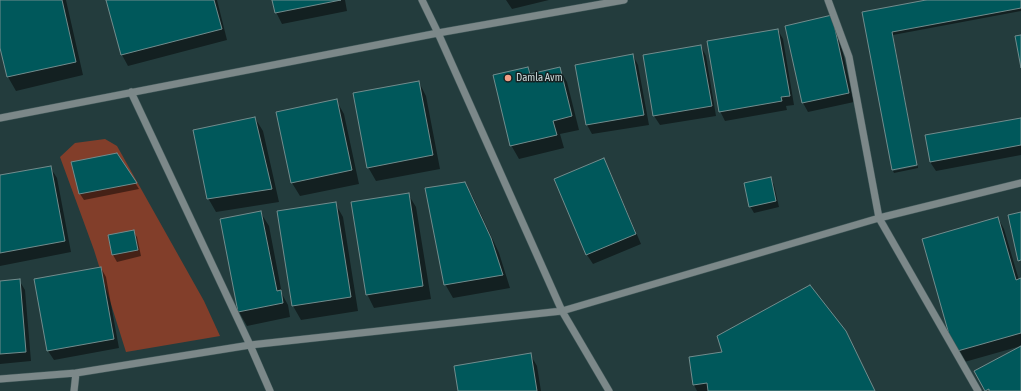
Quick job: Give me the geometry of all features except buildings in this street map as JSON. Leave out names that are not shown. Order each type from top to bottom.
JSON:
[{"type":"street","points":[[422,0],[562,311],[609,391]]},
{"type":"street","points":[[0,118],[438,33],[624,0]]},
{"type":"street","points":[[828,0],[849,57],[879,218],[978,391]]},
{"type":"street","points":[[131,92],[250,345],[270,391]]},
{"type":"street","points":[[0,379],[76,373],[250,345],[562,311],[879,218],[1021,183]]},
{"type":"street","points":[[74,391],[76,373]]},
{"type":"shaded area","points":[[105,139],[117,146],[204,301],[220,336],[126,352],[94,250],[60,157],[75,143]]},
{"type":"place","name":"Damla Avm","points":[[508,78]]}]
